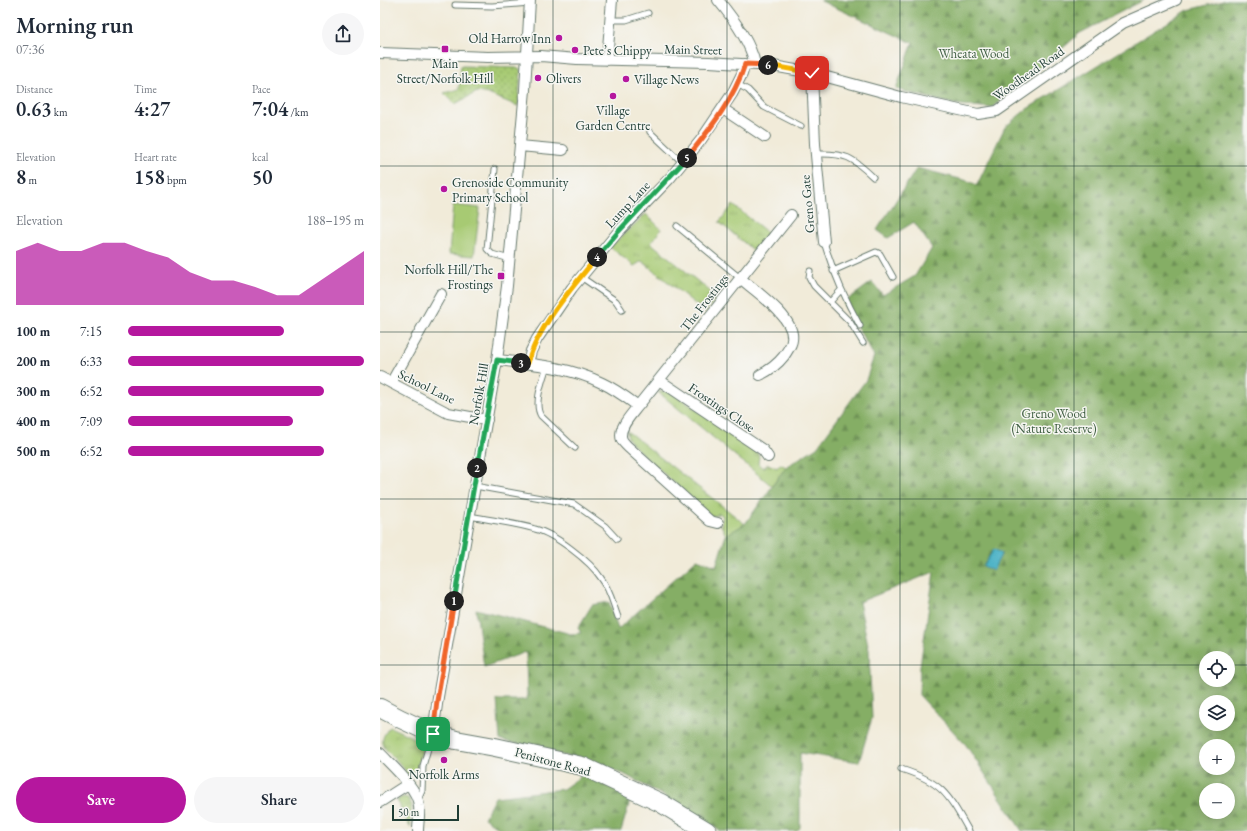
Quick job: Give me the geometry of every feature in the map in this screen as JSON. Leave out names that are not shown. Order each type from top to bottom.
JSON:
[{"type":"highway","name":"Penistone Road","points":[[381,710],[401,720],[431,739],[456,740],[495,746],[582,766],[628,786],[661,803],[708,831]]},
{"type":"street","points":[[607,60],[612,0]]},
{"type":"street","points":[[718,0],[747,43],[750,64]]},
{"type":"street","name":"Woodhead Road","points":[[812,73],[964,112],[978,114],[997,111],[1123,23],[1176,0]]},
{"type":"street","name":"Norfolk Hill","points":[[431,739],[497,360],[510,259],[525,90],[530,2]]},
{"type":"street","name":"Main Street","points":[[380,53],[488,57],[527,56],[750,64],[780,67],[812,73]]},
{"type":"street","name":"Lump Lane","points":[[528,363],[531,351],[537,339],[581,277],[618,232],[683,163],[723,108],[750,64]]},
{"type":"street","name":"Greno Gate","points":[[812,73],[816,154],[824,242]]},
{"type":"street","points":[[723,108],[765,136]]},
{"type":"street","points":[[520,146],[563,150]]},
{"type":"street","name":"The Frostings","points":[[718,523],[710,521],[628,448],[621,436],[624,425],[638,406],[791,215]]},
{"type":"street","points":[[740,278],[774,306],[782,315],[792,334],[791,344],[778,364],[760,375]]},
{"type":"street","points":[[391,383],[441,294]]},
{"type":"street","points":[[497,360],[528,363],[568,371],[602,383],[619,392],[638,406]]},
{"type":"street","name":"School Lane","points":[[380,377],[448,413],[487,420]]},
{"type":"street","name":"Frostings Close","points":[[659,380],[763,450],[768,457]]},
{"type":"street","points":[[380,753],[408,784],[418,801],[418,831]]},
{"type":"street","points":[[380,802],[408,784]]},
{"type":"lane","points":[[455,5],[492,6],[530,2]]},
{"type":"lane","points":[[610,20],[626,20],[648,13]]},
{"type":"lane","points":[[737,84],[748,90],[764,107],[801,126]]},
{"type":"lane","points":[[650,132],[683,163]]},
{"type":"lane","points":[[816,154],[835,154],[844,156],[858,163],[873,177]]},
{"type":"lane","points":[[495,169],[487,249],[492,254],[510,259]]},
{"type":"lane","points":[[677,226],[740,278]]},
{"type":"lane","name":"Greno Gate","points":[[824,242],[841,290],[860,326]]},
{"type":"lane","points":[[833,271],[876,252],[880,254],[893,276]]},
{"type":"lane","points":[[810,271],[809,278],[814,286],[850,322],[863,344]]},
{"type":"lane","points":[[581,277],[616,301],[622,310]]},
{"type":"lane","points":[[830,302],[841,290]]},
{"type":"lane","points":[[547,366],[538,400],[539,412],[541,416],[575,448]]},
{"type":"lane","points":[[474,486],[574,504],[605,526],[617,539]]},
{"type":"lane","points":[[469,516],[536,529],[554,537],[587,561],[602,578],[608,589],[618,617]]},
{"type":"lane","points":[[418,801],[422,791],[423,766],[431,739]]},
{"type":"lane","points":[[901,769],[928,779],[944,790],[968,831]]},
{"type":"green space","name":"Wheata Wood","points":[[821,0],[1144,0],[1080,33],[1014,91],[992,108],[953,104],[896,89],[913,43]]},
{"type":"green space","name":"Greno Wood (Nature Reserve)","points":[[1227,0],[1247,0],[1247,831],[1022,831],[966,745],[919,695],[920,666],[934,572],[859,602],[869,650],[872,718],[859,762],[800,753],[800,828],[797,831],[720,831],[664,796],[624,774],[587,761],[500,740],[497,700],[527,700],[526,652],[484,667],[476,609],[571,634],[581,633],[578,628],[592,605],[609,602],[618,629],[697,559],[716,566],[726,535],[745,524],[786,467],[817,447],[866,380],[874,356],[843,303],[872,282],[883,295],[915,276],[932,248],[914,222],[888,238],[877,230],[917,168],[968,181],[977,185],[1005,127],[1027,109],[1188,10]]},
{"type":"green space","points":[[461,66],[519,68],[521,71],[518,106],[488,94],[477,92],[455,104],[444,93],[459,89]]},
{"type":"green space","points":[[453,205],[480,208],[474,256],[449,254]]},
{"type":"green space","points":[[733,205],[768,233],[754,251],[719,222]]},
{"type":"green space","points":[[646,214],[661,229],[651,243],[717,297],[705,312],[642,261],[634,266],[610,247]]},
{"type":"green space","points":[[665,391],[674,394],[757,452],[759,456],[758,464],[763,468],[768,464],[777,468],[780,464],[786,467],[772,486],[658,392]]},
{"type":"green space","points":[[627,431],[745,524],[726,535],[721,525],[723,516],[719,513],[715,516],[711,516],[638,450],[628,438]]},
{"type":"green space","points":[[390,727],[425,743],[416,769],[410,776],[383,745],[384,735]]},
{"type":"green space","points":[[584,774],[632,794],[621,831],[503,831],[484,818],[495,797],[563,789]]},
{"type":"green space","points":[[403,797],[408,798],[412,805],[410,827],[397,800]]},
{"type":"water","points":[[994,549],[1002,553],[993,571],[983,566]]},
{"type":"place","name":"Old Harrow Inn","points":[[559,38]]},
{"type":"place","name":"Main Street/Norfolk Hill","points":[[445,49]]},
{"type":"place","name":"Pete’s Chippy","points":[[575,50]]},
{"type":"place","name":"Olivers","points":[[538,78]]},
{"type":"place","name":"Village News","points":[[626,79]]},
{"type":"place","name":"Village Garden Centre","points":[[613,96]]},
{"type":"place","name":"Grenoside Community Primary School","points":[[444,189]]},
{"type":"place","name":"Norfolk Hill/The Frostings","points":[[501,276]]},
{"type":"place","name":"Norfolk Arms","points":[[444,760]]},
{"type":"route","points":[[433,734],[474,486],[497,360],[528,363],[531,351],[537,339],[572,288],[618,232],[670,178],[701,140],[732,94],[742,74],[745,64],[773,66],[812,73]]}]
